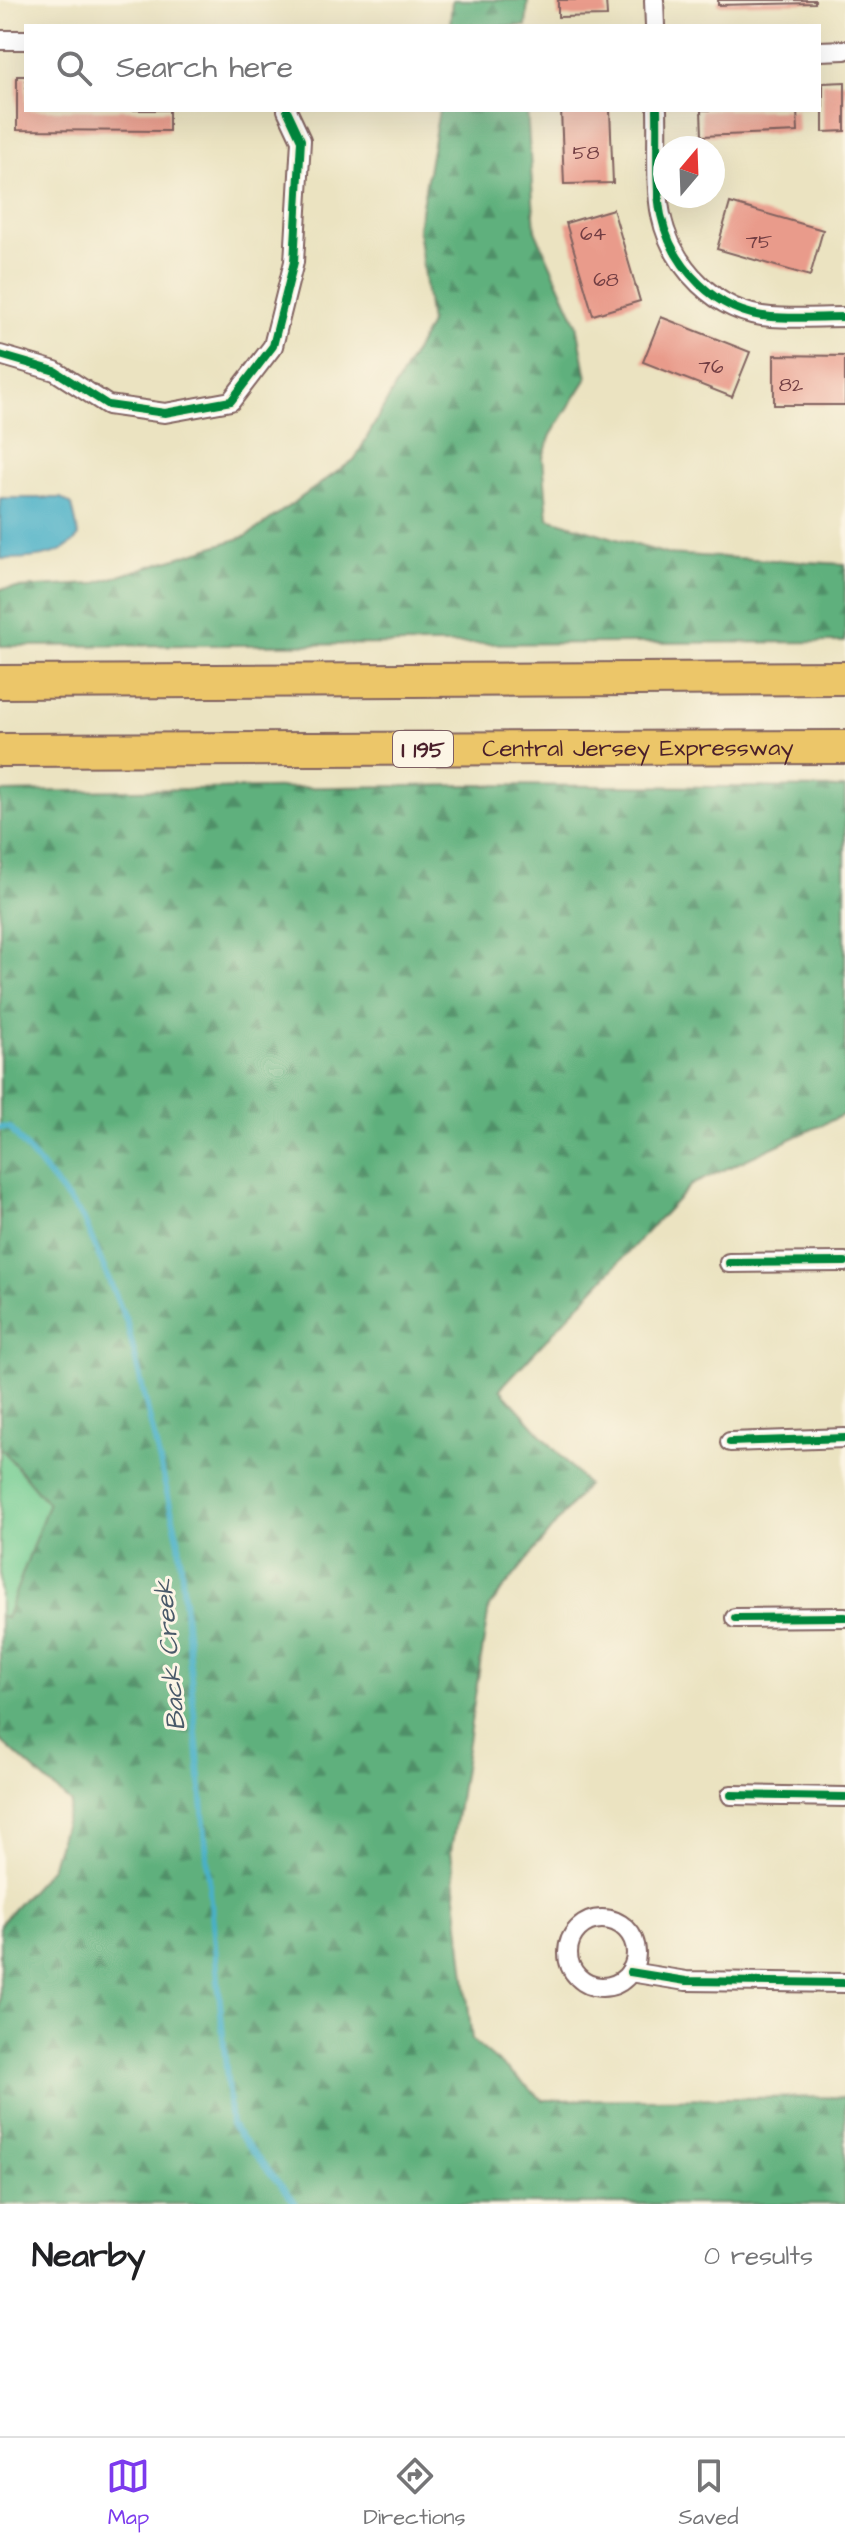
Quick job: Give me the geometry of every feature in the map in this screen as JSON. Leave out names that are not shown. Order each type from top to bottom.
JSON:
[{"type":"highway","points":[[0,682],[845,678]]},
{"type":"highway","name":"Central Jersey Expressway","points":[[0,750],[845,747]]},
{"type":"street","points":[[654,0],[655,24]]},
{"type":"street","points":[[0,40],[24,40]]},
{"type":"street","points":[[821,51],[845,50]]},
{"type":"street","points":[[0,355],[55,371],[108,405],[165,413],[231,401],[273,346],[294,262],[301,140],[288,112]]},
{"type":"street","points":[[657,112],[660,212],[676,256],[690,275],[708,292],[748,313],[769,317],[845,317]]},
{"type":"street","points":[[729,1263],[845,1262]]},
{"type":"street","points":[[730,1442],[845,1438]]},
{"type":"street","points":[[735,1618],[845,1617]]},
{"type":"street","points":[[731,1795],[845,1797]]},
{"type":"street","points":[[630,1972],[686,1981],[845,1983]]},
{"type":"green space","points":[[452,0],[528,0],[526,24],[450,24]]},
{"type":"green space","points":[[439,112],[527,112],[535,230],[577,324],[587,378],[551,435],[543,457],[548,518],[666,554],[845,564],[845,642],[0,646],[0,589],[93,584],[247,536],[355,459],[430,324],[418,228]]},
{"type":"green space","points":[[471,785],[845,788],[845,1114],[691,1185],[500,1389],[587,1485],[489,1607],[451,1851],[472,2040],[543,2100],[845,2097],[845,2204],[0,2204],[0,1924],[51,1868],[71,1803],[0,1740],[0,1615],[6,1618],[48,1504],[0,1447],[0,792]]},
{"type":"green space","points":[[0,1447],[48,1504],[6,1618],[0,1615]]},
{"type":"water","points":[[0,498],[61,498],[72,505],[79,536],[72,544],[53,553],[32,558],[0,559]]},
{"type":"building","points":[[558,0],[606,0],[607,16],[558,17]]},
{"type":"building","points":[[718,0],[815,0],[815,3],[718,5]]},
{"type":"building","points":[[17,76],[24,76],[24,112],[169,112],[169,131],[17,130]]},
{"type":"building","points":[[845,82],[845,131],[823,132],[823,83]]},
{"type":"building","points":[[561,112],[610,112],[613,183],[564,184]]},
{"type":"building","points":[[701,112],[797,112],[798,132],[702,136]]},
{"type":"building","points":[[730,203],[823,230],[810,276],[717,249]]},
{"type":"building","points":[[613,209],[640,301],[593,315],[566,223]]},
{"type":"building","points":[[661,317],[750,352],[732,397],[643,362]]},
{"type":"building","points":[[774,355],[845,356],[845,405],[774,405]]},
{"type":"waterway","name":"Back Creek","points":[[0,1127],[10,1128],[83,1218],[127,1323],[179,1543],[231,2125],[296,2204]]},
{"type":"cycle path","points":[[0,355],[55,371],[108,405],[165,413],[231,401],[273,346],[294,262],[301,140],[288,112]]},
{"type":"cycle path","points":[[657,112],[657,177],[661,215],[675,252],[686,269],[715,297],[751,314],[780,318],[845,317]]},
{"type":"cycle path","points":[[729,1263],[845,1262]]},
{"type":"cycle path","points":[[730,1442],[845,1438]]},
{"type":"cycle path","points":[[735,1618],[845,1617]]},
{"type":"cycle path","points":[[731,1795],[845,1797]]},
{"type":"cycle path","points":[[630,1972],[686,1981],[845,1983]]}]
